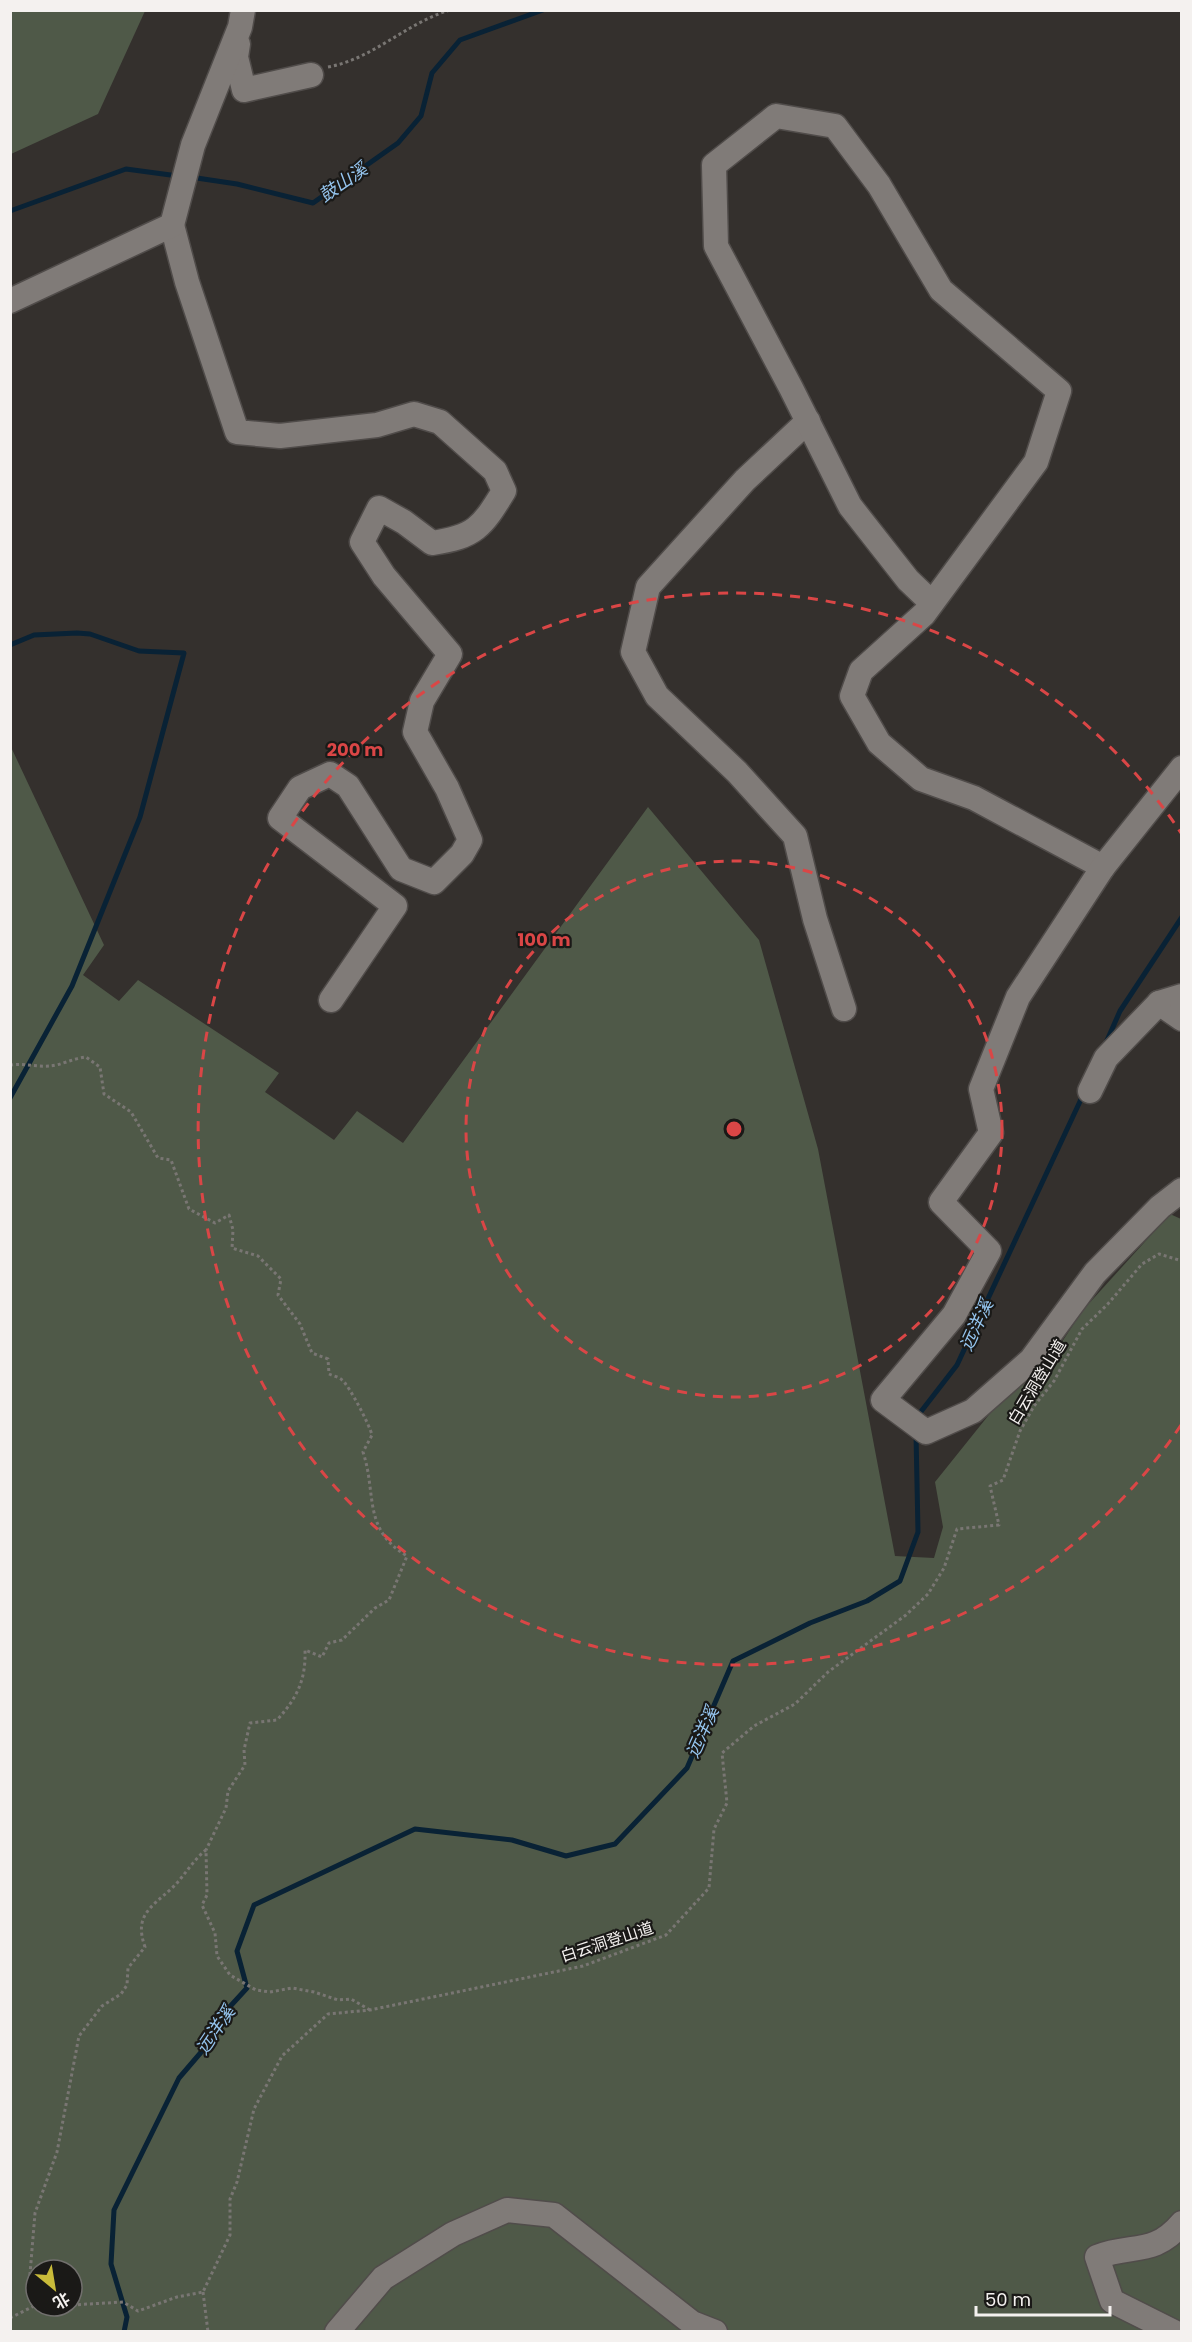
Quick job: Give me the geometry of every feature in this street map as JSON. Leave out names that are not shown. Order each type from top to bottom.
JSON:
[{"type":"street","points":[[241,19],[236,57],[244,90],[311,75]]},
{"type":"street","points":[[241,19],[193,144],[172,225],[188,282],[237,432],[280,436],[377,425],[414,414],[440,422],[495,471],[504,490],[485,522],[459,539],[432,543],[404,522],[379,508],[362,542],[384,576],[450,654],[422,701],[415,732],[447,788],[470,840],[462,854],[434,882],[401,869],[348,786],[330,774],[300,788],[280,818],[395,906],[331,1000]]},
{"type":"street","points":[[932,603],[908,580],[850,506],[716,246],[714,165],[776,116],[835,126],[879,185],[941,290],[1059,391],[1036,462],[924,614],[861,671],[852,696],[879,743],[921,779],[974,798],[1102,867]]},
{"type":"street","points":[[10,301],[172,225]]},
{"type":"street","points":[[808,421],[745,480],[648,587],[633,652],[657,696],[737,772],[795,836],[814,919],[844,1009]]},
{"type":"street","points":[[1182,768],[1102,867],[1018,997],[981,1089],[992,1133],[941,1202],[989,1251],[954,1315],[883,1400],[926,1432],[973,1411],[1031,1360],[1095,1273],[1160,1207],[1182,1190]]},
{"type":"street","points":[[1090,1091],[1106,1058],[1170,1000],[1182,1019]]},
{"type":"street","points":[[338,2331],[382,2278],[453,2234],[507,2210],[554,2215],[692,2323],[715,2331]]},
{"type":"street","points":[[1174,2331],[1112,2301],[1097,2257],[1113,2250],[1140,2250],[1169,2238],[1182,2223]]},
{"type":"path","points":[[311,75],[326,67],[343,64],[357,55],[371,53],[431,16],[450,10]]},
{"type":"path","points":[[10,821],[10,838]]},
{"type":"path","points":[[10,1022],[10,1040]]},
{"type":"path","points":[[10,1065],[26,1063],[50,1066],[69,1059],[86,1057],[100,1067],[104,1094],[131,1112],[158,1158],[171,1160],[189,1209],[215,1223],[229,1215],[233,1230],[232,1248],[258,1257],[281,1279],[278,1295],[300,1324],[312,1353],[328,1359],[329,1374],[343,1380],[357,1407],[368,1420],[372,1435],[363,1452],[368,1467],[370,1502],[383,1538],[407,1556],[389,1600],[375,1608],[342,1640],[328,1643],[322,1657],[305,1650],[303,1680],[297,1696],[277,1720],[250,1723],[244,1750],[245,1765],[228,1791],[226,1808],[206,1850],[192,1862],[172,1888],[146,1911],[140,1931],[146,1947],[128,1968],[128,1985],[121,1994],[102,2006],[79,2036],[57,2152],[35,2213],[31,2258]]},
{"type":"path","name":"白云洞登山道","points":[[203,2292],[230,2235],[230,2199],[237,2182],[254,2109],[282,2055],[328,2014],[370,2010],[583,1966],[666,1935],[709,1888],[714,1829],[727,1803],[722,1753],[754,1726],[795,1704],[837,1665],[906,1615],[928,1594],[944,1568],[957,1529],[999,1525],[990,1486],[1003,1480],[1020,1431],[1034,1406],[1054,1381],[1082,1329],[1107,1305],[1142,1264],[1159,1254],[1182,1261]]},
{"type":"path","points":[[206,1850],[207,1895],[202,1905],[215,1933],[217,1956],[230,1975],[256,1990],[270,1992],[292,1988],[338,2000],[351,1999],[370,2010]]},
{"type":"path","points":[[84,2304],[123,2302],[138,2311],[177,2297],[203,2292],[208,2331]]},
{"type":"path","points":[[10,2318],[24,2310]]},
{"type":"green space","points":[[10,11],[145,11],[98,114],[11,154]]},
{"type":"green space","points":[[10,745],[104,945],[83,975],[119,1001],[138,980],[279,1073],[265,1092],[334,1140],[357,1111],[403,1143],[648,807],[759,940],[818,1149],[895,1556],[934,1558],[943,1527],[935,1482],[1012,1386],[1036,1381],[1083,1310],[1170,1214],[1181,1219],[1181,2331],[11,2331]]},
{"type":"waterway","name":"鼓山溪","points":[[190,177],[237,184],[313,203],[398,143],[421,116],[432,73],[460,40],[543,10]]},
{"type":"waterway","name":"鼓山溪","points":[[10,211],[126,169],[178,176]]},
{"type":"waterway","points":[[10,645],[34,635],[77,633],[90,634],[139,651],[184,653],[140,817],[72,986],[10,1098]]},
{"type":"waterway","name":"远洋溪","points":[[1105,1045],[1120,1011],[1182,917]]},
{"type":"waterway","name":"远洋溪","points":[[916,1418],[957,1365],[1083,1095]]},
{"type":"waterway","name":"远洋溪","points":[[124,2332],[127,2317],[111,2264],[114,2210],[179,2078],[209,2043],[225,2012],[247,1988],[237,1951],[254,1905],[415,1829],[512,1840],[566,1856],[615,1844],[687,1768],[733,1661],[810,1623],[867,1601],[900,1581],[918,1532],[916,1434]]}]
